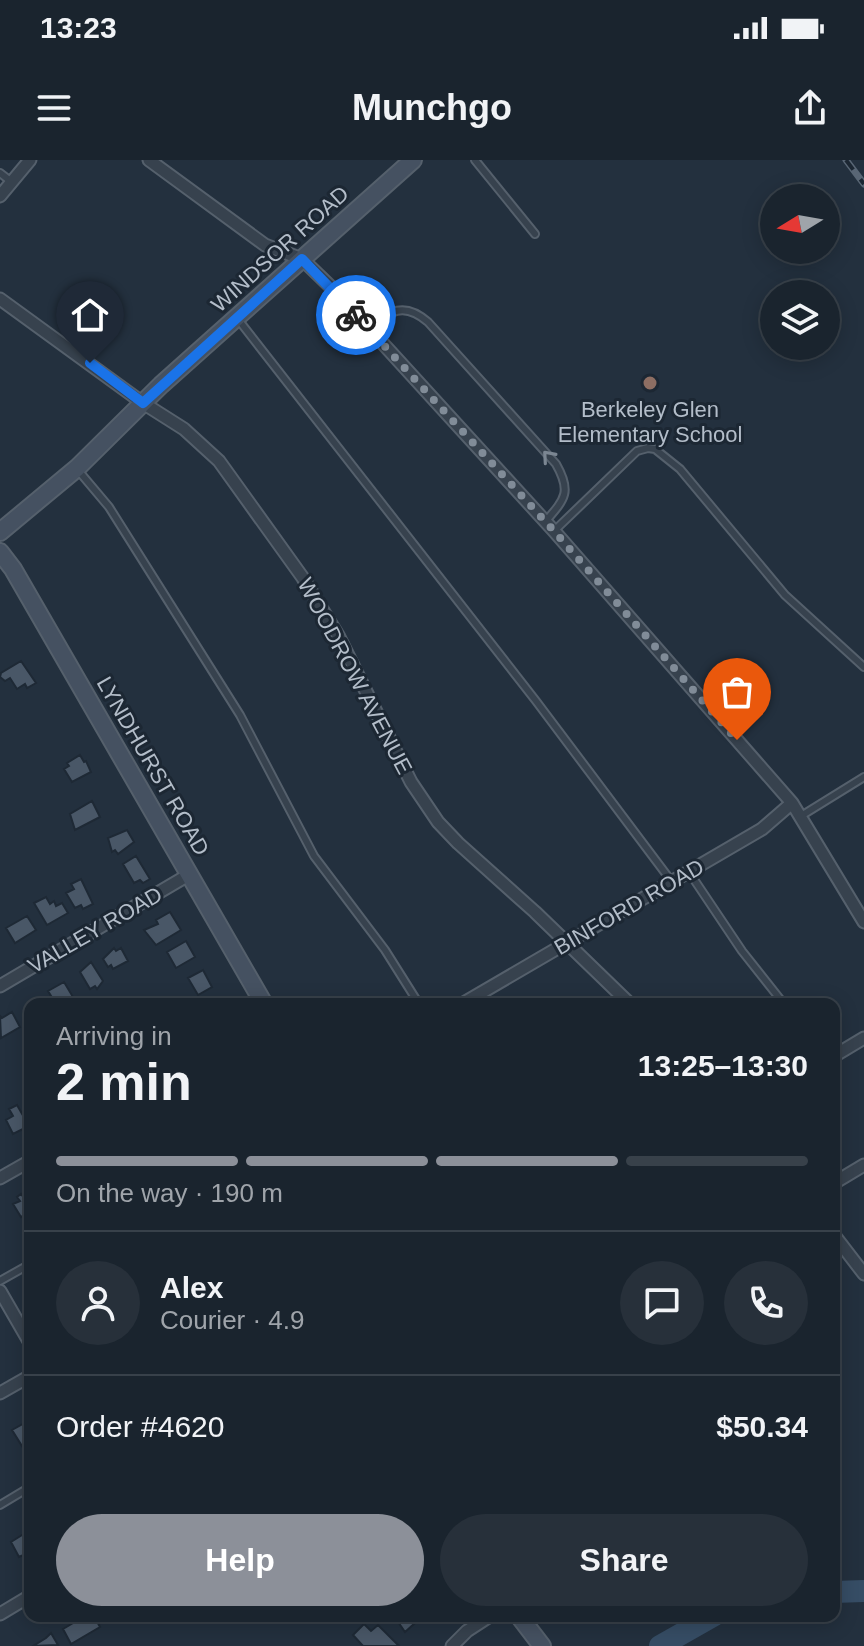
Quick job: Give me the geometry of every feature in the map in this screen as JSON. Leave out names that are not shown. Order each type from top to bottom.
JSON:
[{"type":"street","points":[[0,196],[30,160]]},
{"type":"street","points":[[149,160],[265,245],[302,259],[368,328],[550,527],[792,803],[864,922]]},
{"type":"street","name":"WINDSOR ROAD","points":[[0,532],[77,468],[143,403],[413,160]]},
{"type":"street","name":"WOODROW AVENUE","points":[[0,299],[202,444],[219,461],[277,539],[339,637],[411,782],[438,822],[624,998]]},
{"type":"street","name":"LYNDHURST ROAD","points":[[0,552],[28,594],[261,998]]},
{"type":"street","name":"BINFORD ROAD","points":[[472,998],[762,829],[792,803]]},
{"type":"street","name":"VALLEY ROAD","points":[[0,986],[190,874]]},
{"type":"street","points":[[840,1052],[864,1038]]},
{"type":"street","points":[[0,1178],[24,1164]]},
{"type":"street","points":[[840,1179],[864,1165]]},
{"type":"street","points":[[840,1243],[864,1274]]},
{"type":"street","points":[[0,1291],[24,1333]]},
{"type":"street","points":[[0,1393],[24,1379]]},
{"type":"street","points":[[0,1614],[24,1600]]},
{"type":"street","points":[[452,1646],[481,1622]]},
{"type":"street","points":[[523,1622],[538,1642]]},
{"type":"lane","points":[[475,160],[535,234]]},
{"type":"lane","points":[[0,173],[13,183]]},
{"type":"lane","points":[[368,328],[389,311],[412,312],[428,322],[556,464],[564,478],[565,491],[550,527]]},
{"type":"lane","points":[[237,317],[536,701],[672,882]]},
{"type":"lane","points":[[550,527],[637,451],[655,449],[680,469],[791,602],[864,667]]},
{"type":"lane","points":[[77,468],[109,507],[240,715],[314,856],[385,950],[415,998]]},
{"type":"lane","points":[[801,816],[864,777]]},
{"type":"lane","points":[[689,872],[742,951],[779,998]]},
{"type":"lane","points":[[0,1281],[24,1267]]},
{"type":"lane","points":[[0,1505],[24,1491]]},
{"type":"building","points":[[21,661],[36,683],[17,689],[10,678],[5,681],[0,677],[1,673]]},
{"type":"building","points":[[80,755],[91,772],[72,782],[64,769],[69,766],[67,763]]},
{"type":"building","points":[[92,801],[100,817],[75,830],[70,814]]},
{"type":"building","points":[[127,830],[134,842],[118,854],[115,850],[112,852],[108,838]]},
{"type":"building","points":[[136,856],[150,879],[143,883],[140,880],[134,883],[123,864]]},
{"type":"building","points":[[81,879],[93,904],[83,909],[81,905],[75,908],[66,893],[74,889],[71,884]]},
{"type":"building","points":[[46,897],[50,904],[54,901],[56,906],[62,903],[68,913],[47,925],[34,903]]},
{"type":"building","points":[[170,912],[181,930],[156,945],[144,930],[158,924],[156,920]]},
{"type":"building","points":[[27,916],[36,930],[15,943],[6,928]]},
{"type":"building","points":[[186,941],[195,957],[176,968],[167,952]]},
{"type":"building","points":[[114,948],[116,951],[121,948],[128,961],[113,969],[103,959]]},
{"type":"building","points":[[91,962],[103,981],[97,989],[95,986],[90,989],[80,972]]},
{"type":"building","points":[[203,970],[212,987],[198,995],[188,978]]},
{"type":"building","points":[[64,982],[74,998],[52,998],[48,991]]},
{"type":"building","points":[[12,1012],[20,1027],[1,1038],[0,1016],[2,1018]]},
{"type":"building","points":[[17,1105],[24,1117],[24,1128],[13,1134],[6,1120],[13,1116],[9,1109]]},
{"type":"building","points":[[21,1194],[24,1198],[24,1215],[21,1217],[13,1204],[20,1201],[17,1197]]},
{"type":"building","points":[[24,1423],[24,1445],[22,1446],[12,1430]]},
{"type":"building","points":[[24,1534],[24,1555],[19,1557],[11,1542]]},
{"type":"building","points":[[75,1622],[97,1622],[100,1627],[71,1644],[63,1629]]},
{"type":"building","points":[[398,1622],[414,1622],[415,1623],[405,1632]]},
{"type":"building","points":[[364,1624],[371,1631],[378,1625],[399,1646],[363,1646],[353,1635]]},
{"type":"building","points":[[51,1633],[58,1645],[33,1646],[46,1638]]},
{"type":"waterway","points":[[840,1592],[864,1591]]},
{"type":"waterway","points":[[660,1646],[702,1622]]},
{"type":"railway","points":[[846,160],[864,184]]},
{"type":"way so far","points":[[356,315],[554,531],[737,740]]},
{"type":"place","name":"Berkeley Glen Elementary School","points":[[650,383]]},
{"type":"route","points":[[90,363],[143,403],[302,259],[356,315]]}]
